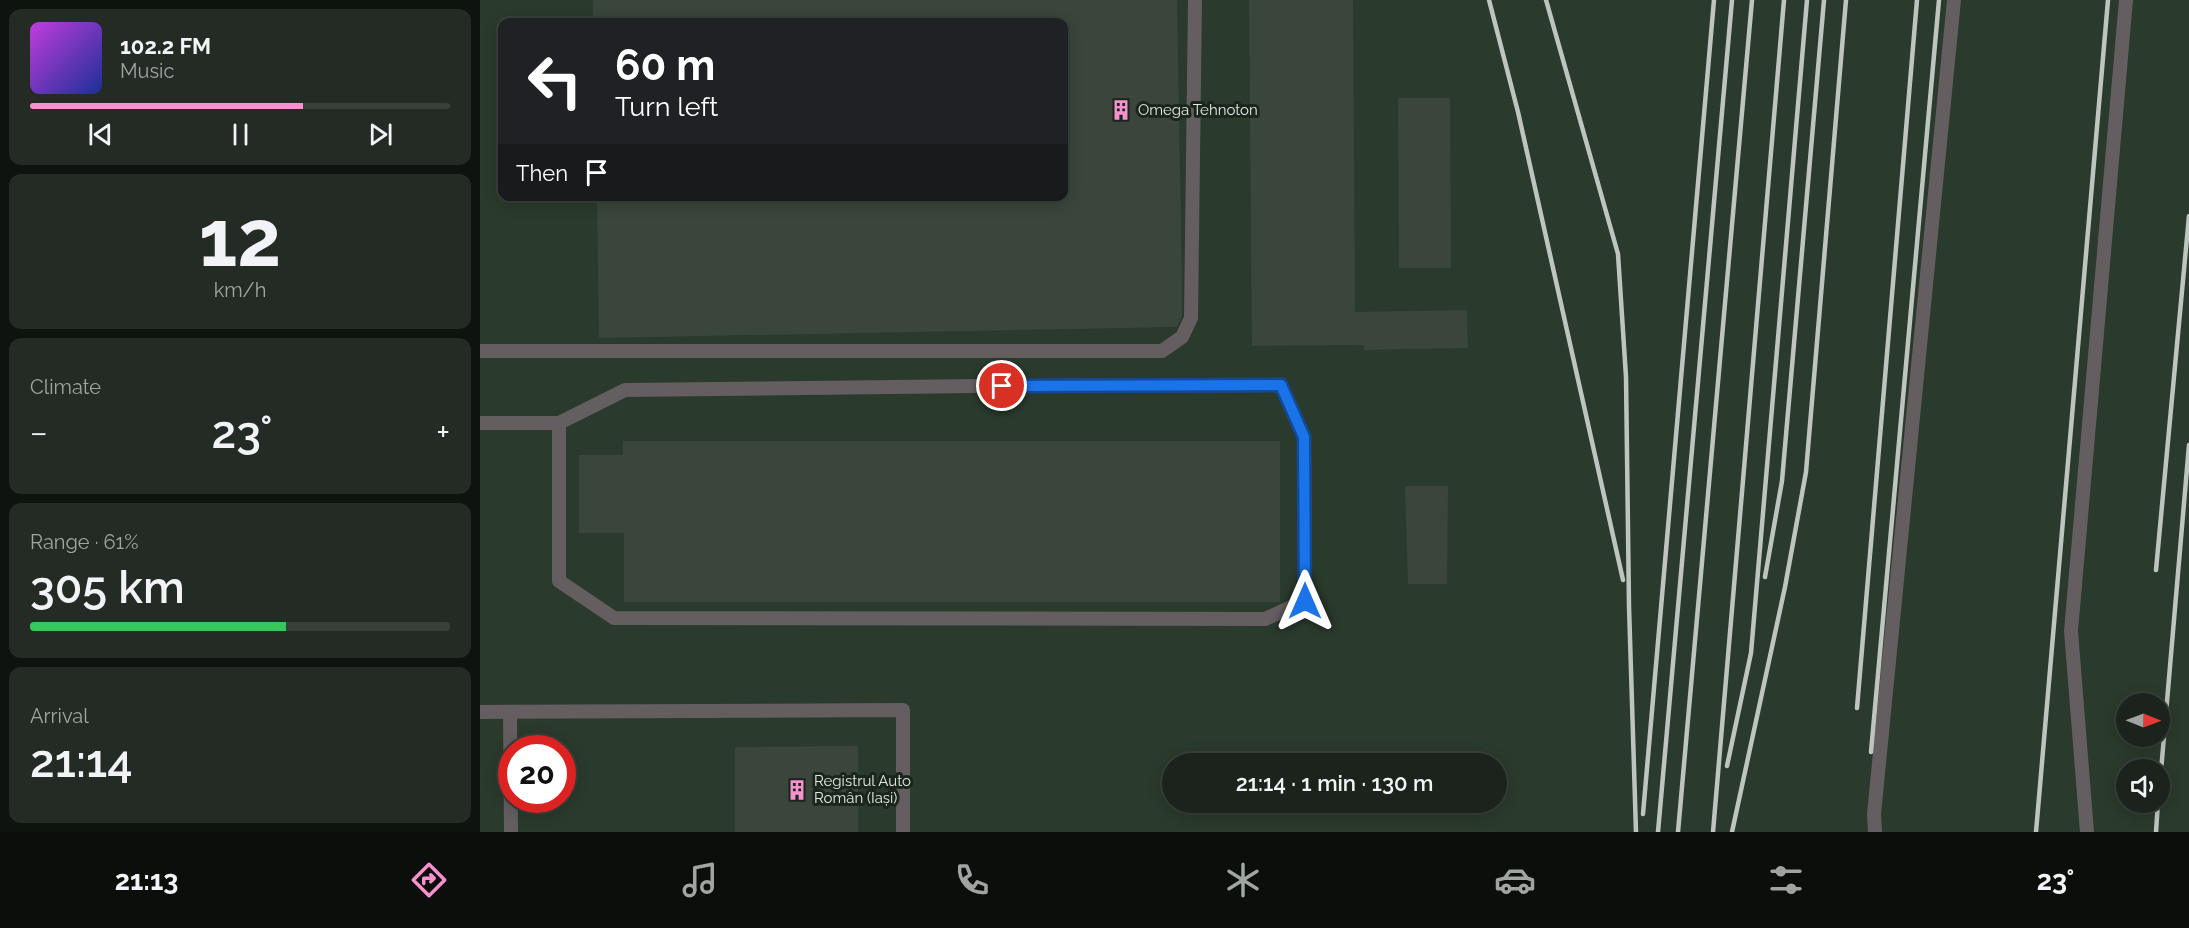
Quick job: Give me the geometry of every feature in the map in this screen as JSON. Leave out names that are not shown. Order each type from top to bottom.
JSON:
[{"type":"lane","points":[[480,351],[1162,351],[1182,337],[1191,318],[1195,0]]},
{"type":"lane","points":[[1875,832],[1874,814],[1954,0]]},
{"type":"lane","points":[[2087,832],[2071,631],[2126,0]]},
{"type":"lane","points":[[480,423],[559,423],[625,390],[1281,385],[1304,437],[1305,601],[1265,619],[614,618],[559,580],[559,423]]},
{"type":"lane","points":[[480,712],[903,710],[903,832]]},
{"type":"lane","points":[[510,712],[511,832]]},
{"type":"shaded area","points":[[480,0],[2189,0],[2189,832],[480,832]]},
{"type":"building","name":"Omega Tehnoton","points":[[593,0],[1177,0],[1182,316],[1177,327],[599,338],[597,201],[1068,201],[1068,18],[593,18]]},
{"type":"building","points":[[1249,0],[1353,0],[1355,312],[1467,310],[1468,348],[1364,350],[1364,345],[1252,346]]},
{"type":"building","points":[[1398,98],[1450,98],[1451,268],[1399,268]]},
{"type":"building","points":[[623,441],[1280,441],[1280,602],[624,602],[624,533],[579,533],[579,455],[623,455]]},
{"type":"building","points":[[1405,486],[1448,486],[1447,584],[1408,584]]},
{"type":"building","name":"Registrul Auto Român (Iași)","points":[[858,746],[858,832],[735,832],[735,747]]},
{"type":"railway","points":[[1489,0],[1518,112],[1623,580]]},
{"type":"railway","points":[[1546,0],[1618,254],[1626,377],[1629,606],[1636,832]]},
{"type":"railway","points":[[1643,814],[1714,0]]},
{"type":"railway","points":[[1658,832],[1732,0]]},
{"type":"railway","points":[[1678,832],[1752,0]]},
{"type":"railway","points":[[1713,832],[1784,0]]},
{"type":"railway","points":[[1727,766],[1751,653],[1807,0]]},
{"type":"railway","points":[[1765,577],[1782,481],[1824,0]]},
{"type":"railway","points":[[1732,832],[1785,587],[1806,472],[1846,0]]},
{"type":"railway","points":[[1857,708],[1917,0]]},
{"type":"railway","points":[[1871,752],[1939,0]]},
{"type":"railway","points":[[2036,832],[2108,0]]},
{"type":"railway","points":[[2156,570],[2189,216]]},
{"type":"railway","points":[[2162,759],[2189,445]]},
{"type":"railway","points":[[2156,832],[2157,813]]},
{"type":"place","name":"Omega Tehnoton","points":[[1121,110]]},
{"type":"place","name":"Registrul Auto Român (Iași)","points":[[797,790]]},
{"type":"route","points":[[1002,386],[1281,385],[1304,437],[1305,601]]}]
